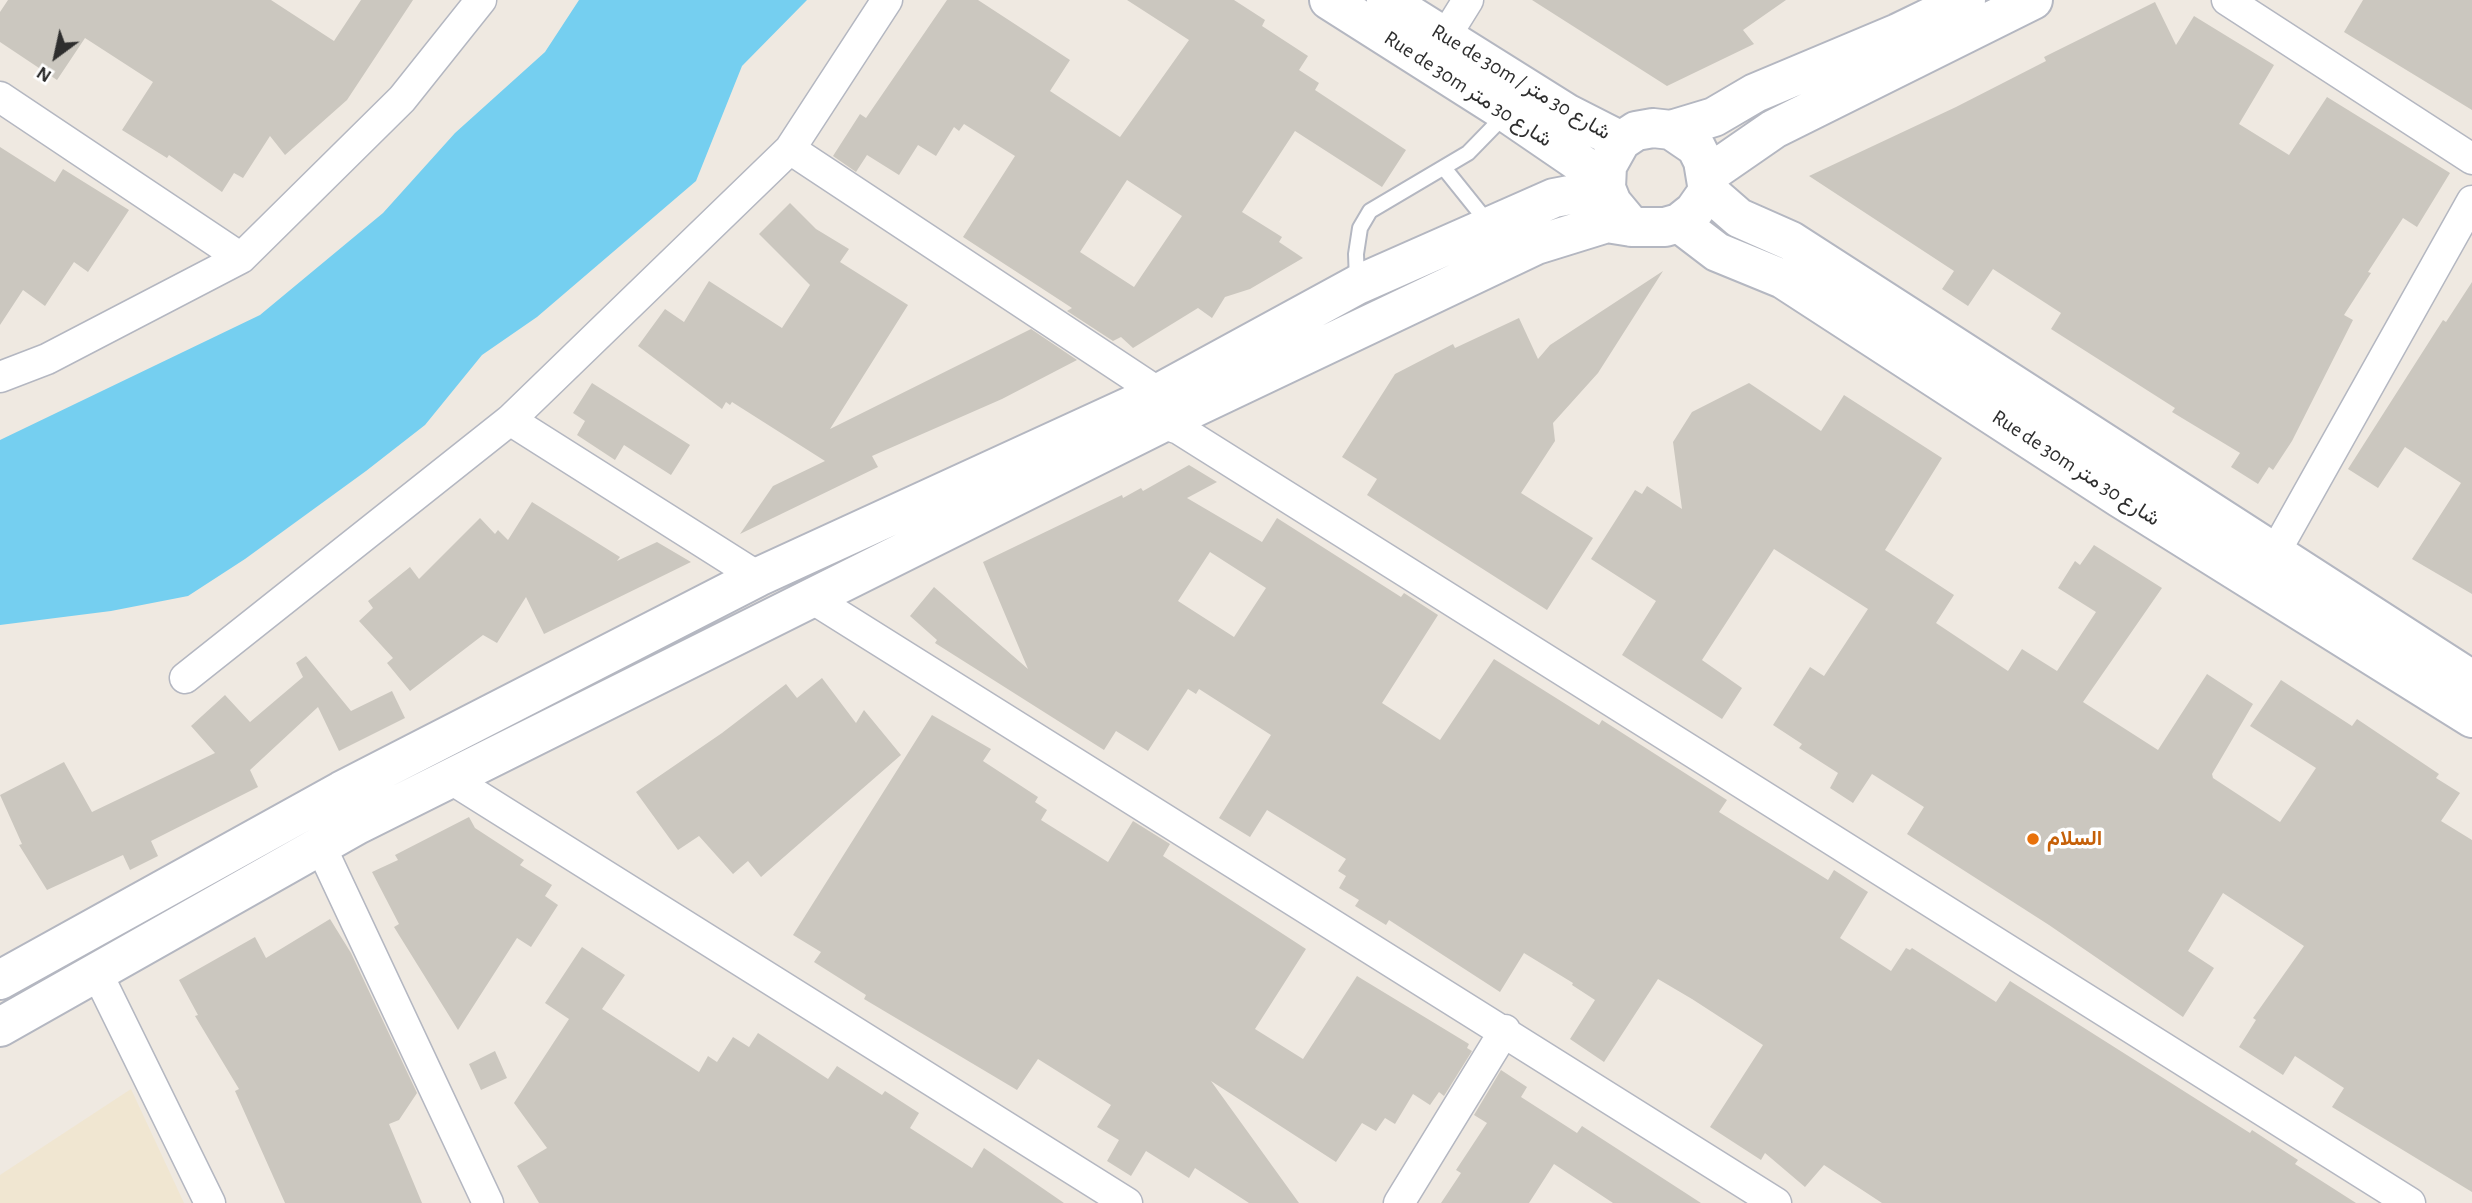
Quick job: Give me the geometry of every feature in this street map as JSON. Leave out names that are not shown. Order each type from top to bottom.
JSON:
[{"type":"street","points":[[0,377],[47,359],[240,258],[402,99],[481,0]]},
{"type":"street","points":[[186,678],[510,420],[790,149],[887,0]]},
{"type":"street","name":"Rue de 30m شارع 30 متر","points":[[1329,0],[1507,113],[1606,184]]},
{"type":"street","name":"Rue de 30m / شارع 30 متر","points":[[1386,0],[1568,114],[1621,141]]},
{"type":"street","points":[[1445,37],[1468,0]]},
{"type":"street","points":[[1632,227],[1612,203],[1606,184],[1606,166],[1621,141],[1644,130],[1671,130],[1714,117],[1755,93],[1898,33],[1966,0]]},
{"type":"street","points":[[0,980],[341,791],[758,577],[1161,408],[1536,246],[1607,223],[1665,228],[1679,223],[1695,211],[1707,183],[1774,129],[2033,0]]},
{"type":"street","points":[[2227,0],[2472,159]]},
{"type":"street","points":[[0,97],[240,258]]},
{"type":"street","points":[[1671,130],[1696,147],[1707,183]]},
{"type":"street","points":[[790,149],[1161,408],[1191,436],[2410,1203]]},
{"type":"street","name":"Rue de 30m شارع 30 متر","points":[[1707,183],[1740,218],[1791,241],[2472,680]]},
{"type":"street","points":[[0,1027],[320,845],[448,777],[810,597],[1161,408],[1357,285],[1555,198],[1606,184]]},
{"type":"street","points":[[2274,554],[2472,201]]},
{"type":"street","name":"Rue de 30m شارع 30 متر","points":[[1679,223],[1717,252],[1783,279],[2120,498],[2472,718]]},
{"type":"street","points":[[510,420],[758,577]]},
{"type":"street","points":[[810,597],[1505,1030],[1776,1203]]},
{"type":"street","points":[[448,777],[1127,1203]]},
{"type":"street","points":[[320,845],[488,1203]]},
{"type":"street","points":[[97,973],[210,1203]]},
{"type":"street","points":[[1399,1203],[1505,1030]]},
{"type":"lane","points":[[1357,285],[1356,254],[1360,228],[1370,211],[1468,153],[1507,113]]},
{"type":"lane","points":[[1444,168],[1491,226]]},
{"type":"shaded area","points":[[131,1089],[184,1203],[0,1203],[0,1175]]},
{"type":"water","points":[[579,0],[807,0],[742,66],[696,181],[537,317],[482,355],[425,425],[366,471],[245,559],[188,596],[111,611],[0,625],[0,440],[260,315],[383,213],[455,133],[545,52]]},
{"type":"building","points":[[8,0],[271,0],[334,41],[361,0],[413,0],[347,100],[285,155],[270,136],[243,178],[234,173],[222,192],[169,155],[167,158],[122,130],[153,82],[85,38],[57,80],[0,42],[0,12]]},
{"type":"building","points":[[947,0],[978,0],[1070,60],[1050,91],[1120,137],[1189,40],[1127,0],[1234,0],[1265,20],[1262,26],[1308,56],[1299,70],[1319,83],[1315,90],[1406,150],[1382,187],[1295,131],[1242,212],[1282,237],[1279,242],[1303,258],[1250,289],[1225,297],[1212,318],[1198,308],[1133,348],[1121,337],[1113,341],[1067,311],[1072,308],[963,237],[1015,156],[964,124],[959,131],[954,127],[936,156],[918,145],[899,175],[867,155],[856,172],[833,156],[860,114],[866,118]],"holes":[[[1127,180],[1182,216],[1134,287],[1080,252]]]},
{"type":"building","points":[[1532,0],[1786,0],[1743,30],[1754,44],[1667,86]]},
{"type":"building","points":[[2363,0],[2472,0],[2472,110],[2344,32]]},
{"type":"building","points":[[2155,2],[2176,45],[2194,16],[2274,65],[2239,124],[2289,155],[2327,97],[2450,173],[2417,227],[2403,218],[2368,272],[2371,273],[2344,315],[2353,320],[2292,441],[2273,470],[2269,467],[2258,484],[2231,467],[2240,453],[2172,412],[2175,408],[2051,329],[2061,313],[1993,269],[1968,306],[1942,289],[1954,271],[1809,176],[1956,107],[2046,61],[2044,57]]},
{"type":"building","points":[[0,147],[55,182],[63,169],[129,210],[88,272],[74,262],[45,306],[23,290],[0,325]]},
{"type":"building","points":[[790,203],[816,229],[849,249],[840,262],[908,305],[830,429],[1031,329],[1077,360],[1002,399],[872,456],[878,467],[740,534],[773,486],[825,461],[732,402],[730,405],[726,402],[722,409],[638,346],[665,309],[684,322],[709,281],[782,328],[810,285],[759,234]]},
{"type":"building","points":[[1663,271],[1598,373],[1553,423],[1555,441],[1521,493],[1593,538],[1547,610],[1367,495],[1377,479],[1342,457],[1395,374],[1453,344],[1455,348],[1519,318],[1538,359],[1550,345]]},
{"type":"building","points":[[2472,282],[2472,594],[2412,559],[2461,483],[2405,447],[2378,488],[2348,469],[2443,320],[2446,322]]},
{"type":"building","points":[[592,383],[690,445],[671,475],[624,445],[615,460],[577,435],[585,421],[573,413]]},
{"type":"building","points":[[1749,383],[1821,431],[1844,395],[1942,458],[1885,550],[1954,595],[1936,623],[2008,671],[2022,649],[2057,671],[2096,612],[2058,588],[2075,561],[2080,565],[2094,545],[2162,588],[2083,702],[2158,750],[2207,674],[2253,704],[2212,774],[2213,778],[2280,822],[2316,768],[2250,726],[2281,680],[2352,726],[2357,719],[2439,774],[2436,778],[2460,793],[2441,821],[2472,840],[2472,1192],[2332,1107],[2344,1088],[2295,1056],[2283,1075],[2239,1047],[2256,1020],[2253,1018],[2304,946],[2223,893],[2188,951],[2214,968],[2183,1017],[2049,925],[1907,834],[1924,807],[1872,774],[1853,803],[1830,788],[1838,773],[1799,748],[1802,744],[1773,725],[1810,667],[1824,676],[1868,609],[1774,549],[1702,660],[1742,688],[1722,719],[1622,655],[1656,601],[1591,559],[1635,490],[1642,494],[1647,486],[1682,509],[1673,442],[1692,412]]},
{"type":"building","points":[[1189,465],[1217,482],[1187,498],[1262,542],[1277,518],[1401,597],[1404,593],[1438,615],[1382,703],[1440,740],[1494,659],[1599,725],[1602,720],[1727,800],[1719,812],[1828,880],[1834,870],[1868,892],[1840,938],[1891,971],[1906,948],[1912,948],[1996,1002],[2010,981],[2250,1133],[2252,1130],[2298,1160],[2295,1164],[2356,1203],[1882,1203],[1824,1165],[1805,1187],[1765,1153],[1761,1160],[1710,1127],[1763,1045],[1692,999],[1658,979],[1604,1062],[1570,1039],[1595,1000],[1572,985],[1573,983],[1524,953],[1500,992],[1389,920],[1386,925],[1355,906],[1359,900],[1339,888],[1346,876],[1338,871],[1346,859],[1267,810],[1250,837],[1219,818],[1271,735],[1199,689],[1196,694],[1188,689],[1148,751],[1116,731],[1104,750],[935,643],[937,640],[910,616],[934,587],[1028,669],[983,562],[1122,495],[1123,498],[1141,488],[1143,491]],"holes":[[[1210,552],[1266,588],[1234,637],[1178,601]]]},
{"type":"building","points":[[532,502],[620,557],[617,561],[657,542],[691,562],[544,634],[526,597],[497,643],[483,635],[410,691],[387,663],[393,658],[359,621],[373,608],[368,601],[410,567],[419,579],[480,518],[495,534],[498,530],[508,540]]},
{"type":"building","points":[[306,656],[351,711],[392,691],[405,718],[339,751],[318,707],[250,770],[258,787],[151,841],[158,856],[130,870],[123,855],[47,890],[19,845],[22,844],[0,795],[64,762],[92,812],[215,753],[191,726],[225,695],[250,722],[303,677],[296,663]]},
{"type":"building","points":[[822,678],[856,723],[864,710],[901,755],[761,877],[748,861],[733,874],[699,836],[678,850],[636,792],[722,733],[786,684],[797,698]]},
{"type":"building","points":[[932,715],[991,749],[983,761],[1038,797],[1035,802],[1047,810],[1041,820],[1108,862],[1133,821],[1170,844],[1163,856],[1306,949],[1255,1029],[1303,1059],[1357,976],[1469,1044],[1467,1048],[1472,1051],[1444,1096],[1439,1092],[1430,1105],[1413,1094],[1395,1124],[1385,1118],[1376,1131],[1362,1123],[1336,1162],[1211,1081],[1299,1203],[1249,1203],[1195,1168],[1189,1178],[1146,1151],[1131,1176],[1107,1161],[1119,1140],[1097,1127],[1111,1105],[1038,1059],[1017,1090],[864,999],[866,995],[814,962],[821,952],[793,935]]},
{"type":"building","points":[[469,817],[475,828],[524,860],[520,865],[552,885],[545,896],[558,905],[531,947],[517,938],[458,1030],[394,927],[399,924],[372,872],[398,860],[395,855]]},
{"type":"building","points":[[330,919],[351,953],[417,1093],[399,1120],[389,1124],[422,1203],[285,1203],[235,1091],[239,1089],[195,1016],[198,1015],[179,980],[255,937],[266,958]]},
{"type":"building","points":[[582,947],[625,975],[602,1009],[699,1072],[708,1056],[717,1062],[733,1037],[749,1047],[758,1033],[828,1079],[837,1066],[882,1095],[885,1091],[919,1113],[910,1128],[972,1168],[984,1148],[1064,1203],[539,1203],[517,1166],[547,1148],[514,1103],[569,1019],[545,1003]]},
{"type":"building","points":[[495,1051],[507,1078],[481,1090],[469,1064]]},
{"type":"building","points":[[1501,1070],[1527,1087],[1521,1097],[1577,1133],[1582,1126],[1701,1203],[1613,1203],[1554,1164],[1529,1203],[1441,1203],[1461,1173],[1456,1170],[1487,1123],[1474,1115]]},
{"type":"place","name":"السلام","points":[[2033,839]]}]
